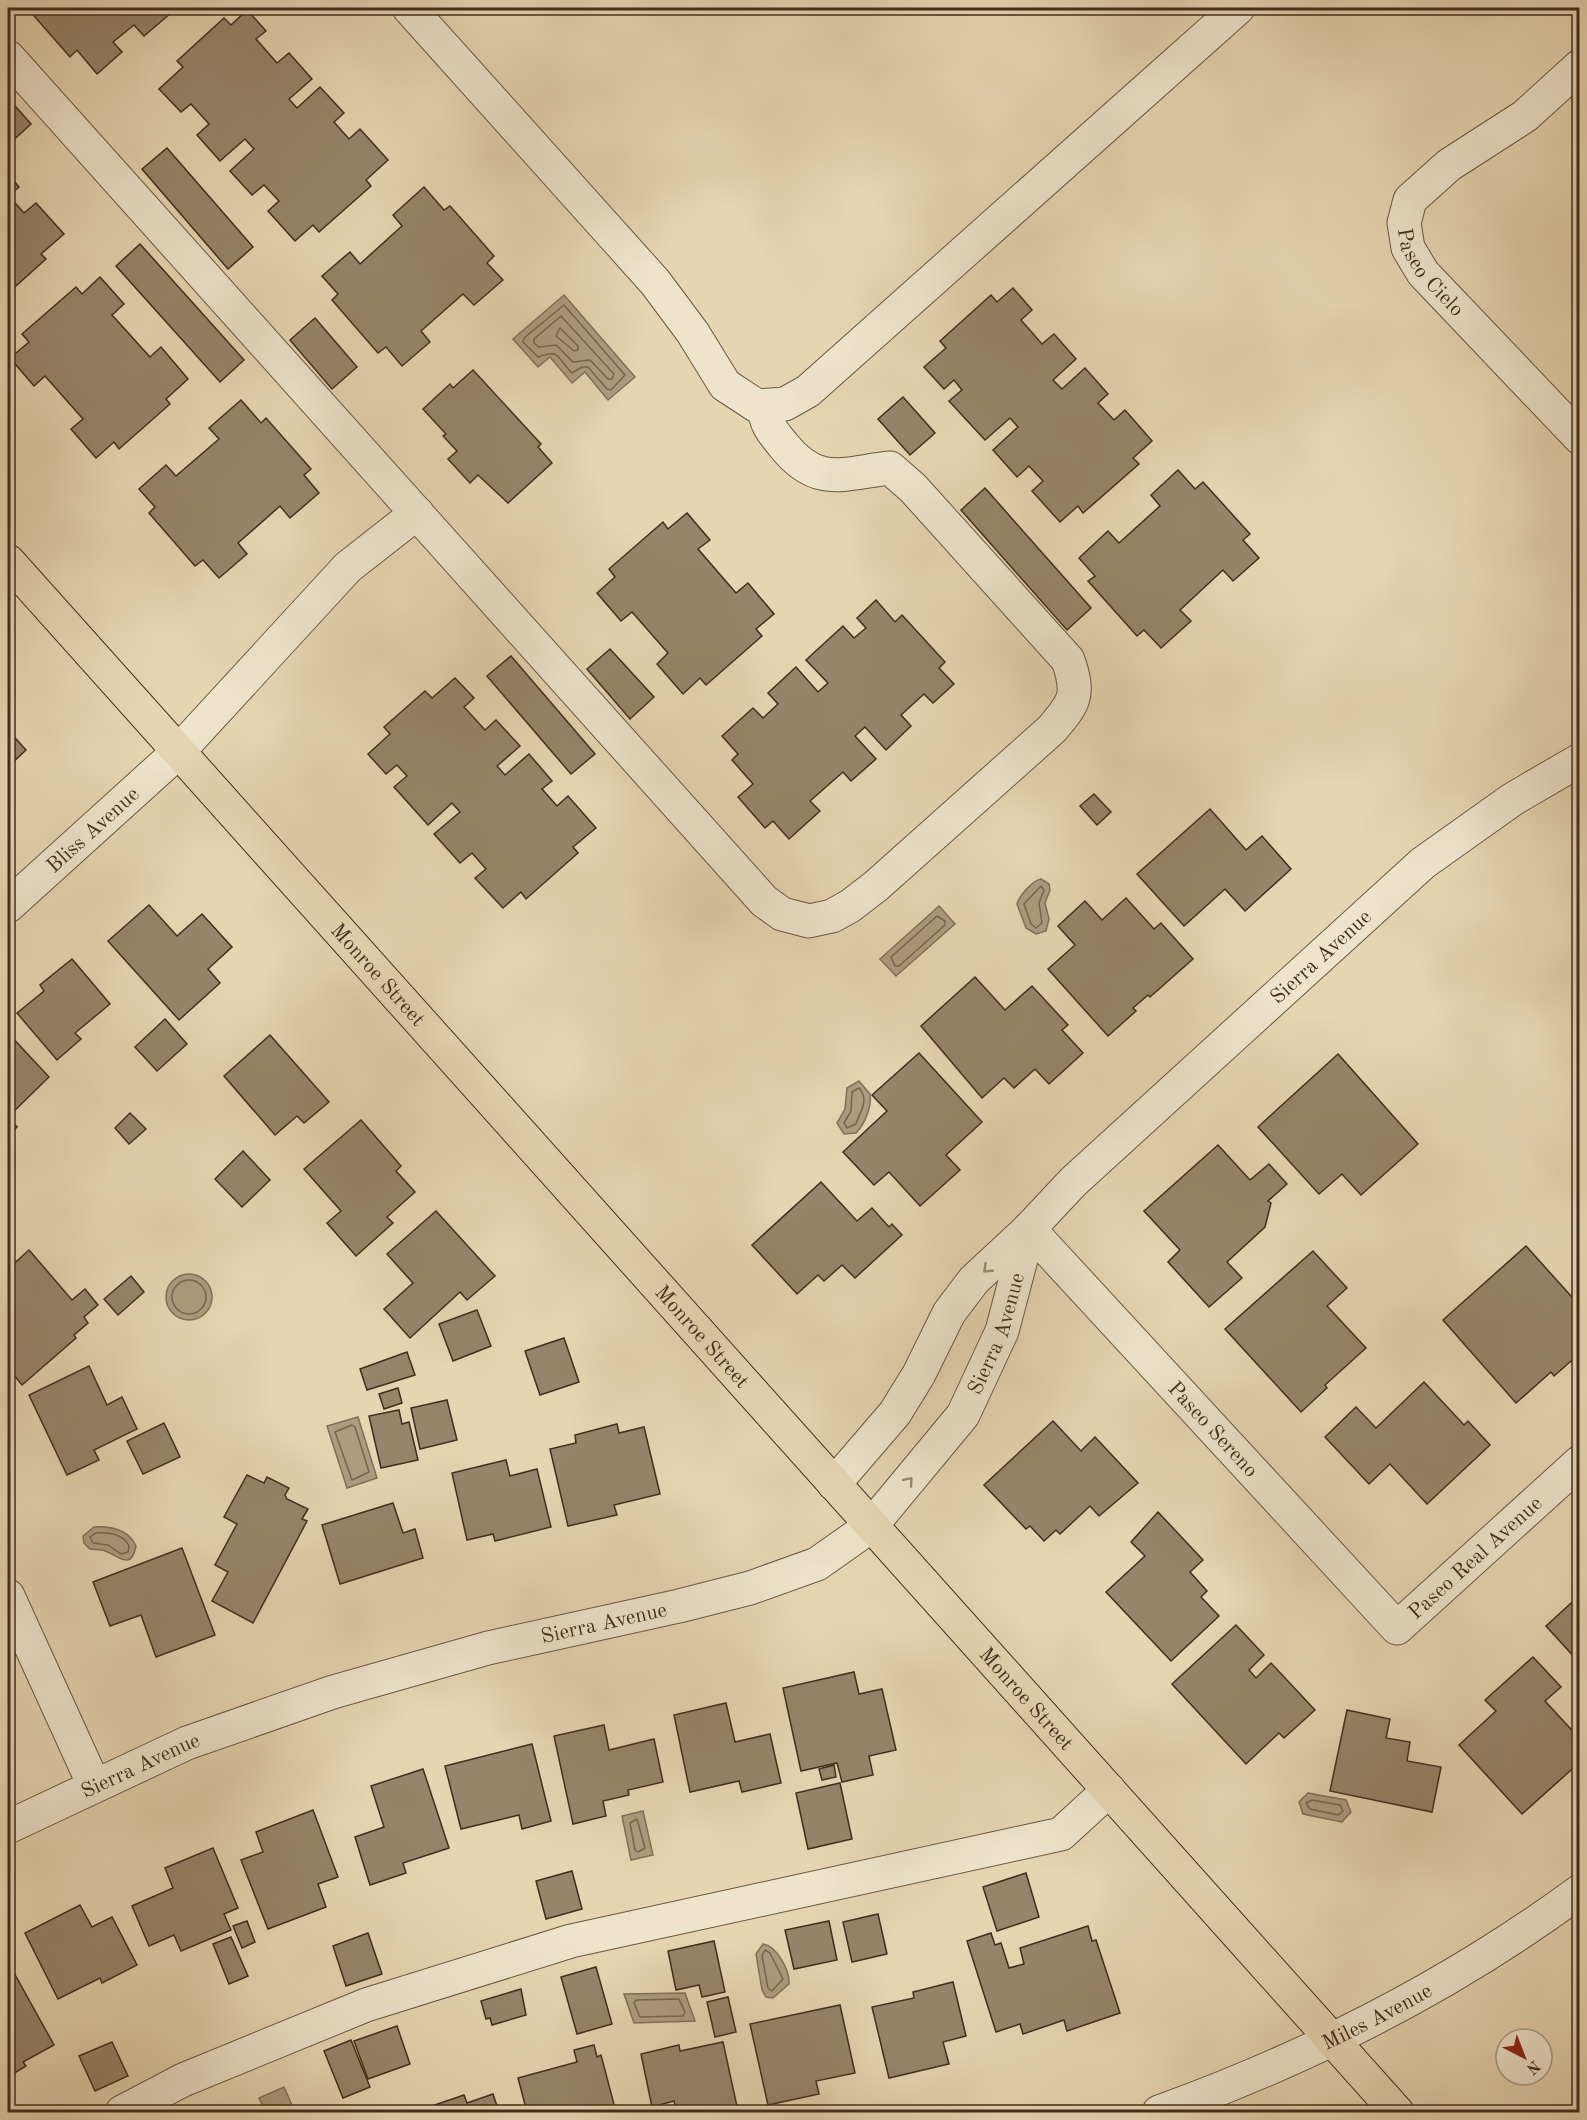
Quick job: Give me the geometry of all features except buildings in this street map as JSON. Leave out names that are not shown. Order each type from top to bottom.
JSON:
[{"type":"main road","name":"Monroe Street","points":[[8,561],[177,753],[1397,2112]]},
{"type":"street","points":[[409,8],[655,282],[693,333],[725,385],[757,406],[785,404],[807,391],[1229,10]]},
{"type":"street","points":[[8,57],[764,901],[782,914],[810,921],[832,916],[876,886],[1052,729],[1070,707],[1076,684],[1068,660],[913,488],[890,468],[832,477],[805,468],[766,424],[764,406]]},
{"type":"street","name":"Paseo Cielo","points":[[1580,66],[1525,116],[1449,165],[1410,200],[1404,223],[1408,248],[1423,273],[1580,438]]},
{"type":"street","name":"Bliss Avenue","points":[[8,906],[177,753],[348,567],[417,513]]},
{"type":"street","name":"Sierra Avenue","points":[[834,1484],[895,1413],[919,1374],[949,1313],[974,1280],[1029,1229],[1073,1182],[1423,862],[1513,799],[1580,760]]},
{"type":"street","name":"Sierra Avenue","points":[[8,1827],[187,1743],[333,1692],[488,1648],[750,1588],[817,1564],[871,1526],[963,1415],[1002,1331],[1029,1229]]},
{"type":"street","name":"Paseo Sereno","points":[[1029,1229],[1397,1628]]},
{"type":"street","name":"Paseo Real Avenue","points":[[1397,1628],[1580,1462]]},
{"type":"street","points":[[8,1596],[94,1785]]},
{"type":"street","points":[[122,2112],[183,2080],[366,2005],[571,1941],[1061,1834],[1109,1790]]},
{"type":"street","name":"Miles Avenue","points":[[1159,2112],[1333,2040],[1414,2000],[1531,1926],[1580,1890]]},
{"type":"water","points":[[564,295],[635,377],[608,400],[585,372],[572,383],[550,357],[538,367],[513,339]]},
{"type":"water","points":[[1041,879],[1049,884],[1050,890],[1045,903],[1049,919],[1046,931],[1036,934],[1026,928],[1017,904],[1027,889]]},
{"type":"water","points":[[939,906],[955,924],[896,976],[880,959]]},
{"type":"water","points":[[859,1081],[870,1094],[869,1109],[856,1133],[844,1134],[837,1123],[845,1109],[847,1088]]},
{"type":"water","points":[[189,1274],[205,1281],[212,1297],[205,1313],[189,1320],[173,1313],[166,1297],[173,1281]]},
{"type":"water","points":[[358,1417],[377,1478],[347,1488],[327,1426]]},
{"type":"water","points":[[94,1527],[113,1528],[124,1532],[136,1546],[131,1558],[124,1560],[103,1550],[90,1549],[84,1543],[83,1536]]},
{"type":"water","points":[[1308,1793],[1346,1800],[1351,1812],[1342,1822],[1303,1814],[1299,1802]]},
{"type":"water","points":[[643,1811],[653,1855],[631,1860],[622,1816]]},
{"type":"water","points":[[763,1944],[778,1954],[789,1979],[789,1984],[773,1998],[766,1997],[762,1990],[756,1954]]},
{"type":"water","points":[[685,1993],[695,2021],[634,2023],[624,1994]]},
{"type":"water","points":[[284,2087],[295,2112],[266,2112],[259,2098]]}]
